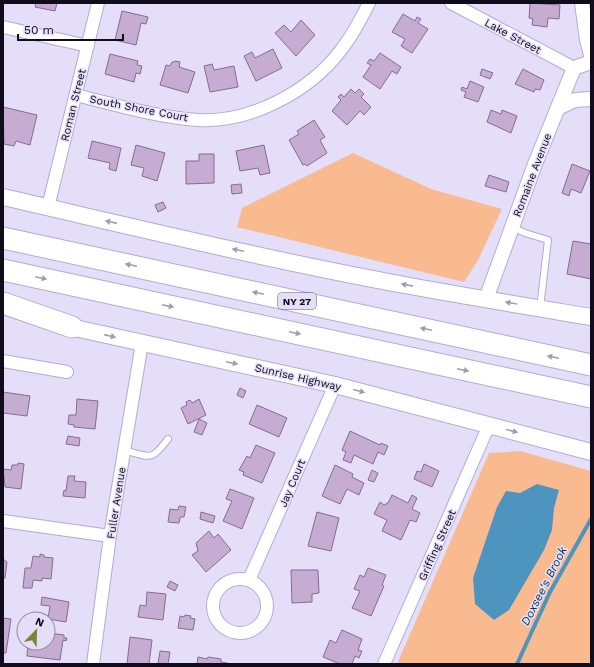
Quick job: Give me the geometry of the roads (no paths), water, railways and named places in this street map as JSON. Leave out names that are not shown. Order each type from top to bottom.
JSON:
[{"type":"highway","name":"NY 27","points":[[3,238],[591,365]]},
{"type":"highway","points":[[3,270],[591,397]]},
{"type":"highway","points":[[3,303],[72,327]]},
{"type":"main road","points":[[3,197],[333,271],[591,317]]},
{"type":"main road","name":"Sunrise Highway","points":[[3,312],[335,385],[591,452]]},
{"type":"street","name":"Roman Street","points":[[48,207],[98,3]]},
{"type":"street","name":"South Shore Court","points":[[76,96],[163,116],[216,120],[230,118],[255,110],[292,93],[318,75],[341,50],[369,3]]},
{"type":"street","name":"Lake Street","points":[[451,3],[574,68]]},
{"type":"street","points":[[582,3],[587,40],[591,55]]},
{"type":"street","points":[[3,27],[88,46]]},
{"type":"street","points":[[574,68],[591,62]]},
{"type":"street","name":"Romaine Avenue","points":[[486,299],[512,227],[574,68]]},
{"type":"street","points":[[558,108],[575,100],[591,100]]},
{"type":"street","name":"Fuller Avenue","points":[[93,664],[110,536],[142,343]]},
{"type":"street","points":[[3,361],[67,372]]},
{"type":"street","name":"Jay Court","points":[[250,580],[335,385]]},
{"type":"street","name":"Griffing Street","points":[[384,664],[489,425]]},
{"type":"street","points":[[3,521],[110,536]]},
{"type":"street","points":[[242,578],[250,580],[261,588],[266,597],[268,608],[265,618],[259,626],[249,632],[239,633],[228,631],[220,624],[214,615],[213,604],[215,594],[222,585],[231,580],[242,578]]},
{"type":"lane","points":[[512,227],[548,240],[540,308]]},
{"type":"lane","points":[[124,450],[150,457],[155,456],[168,440]]},
{"type":"water","points":[[537,484],[559,490],[554,508],[552,530],[544,550],[509,610],[494,620],[475,604],[473,578],[497,507],[506,491],[520,493]]},
{"type":"waterway","name":"Doxsee's Brook","points":[[517,664],[550,592],[591,519]]}]
